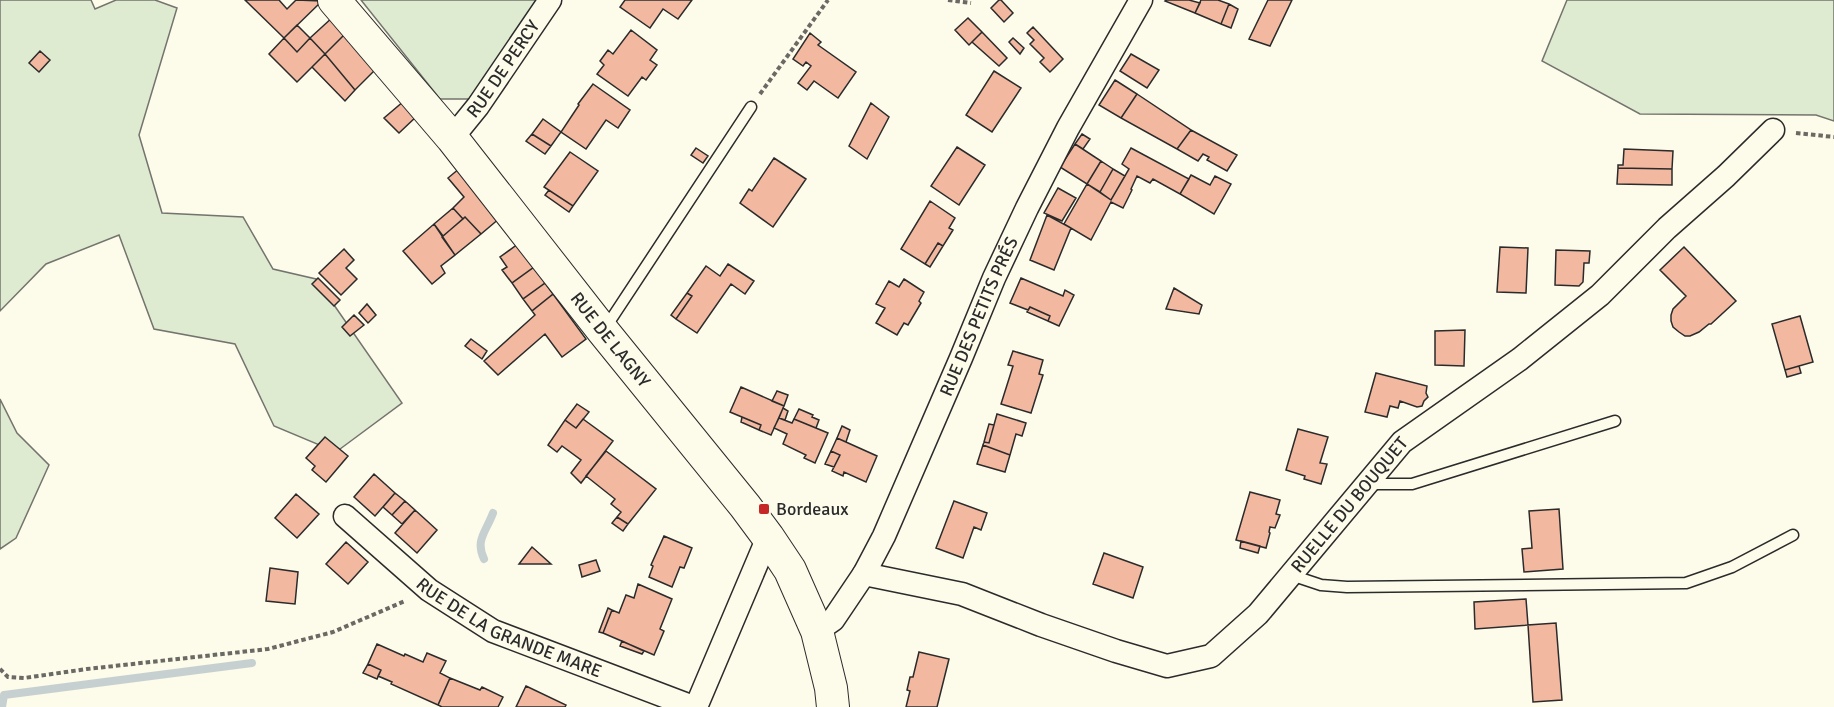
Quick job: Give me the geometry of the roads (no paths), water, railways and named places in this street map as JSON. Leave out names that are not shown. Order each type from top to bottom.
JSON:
[{"type":"main road","name":"RUE DE LAGNY","points":[[334,0],[452,138],[768,537],[790,570],[817,631],[831,688],[833,707]]},
{"type":"street","name":"RUE DE PERCY","points":[[452,138],[478,106],[550,0]]},
{"type":"street","name":"RUE DES PETITS PRÉS","points":[[817,631],[833,620],[864,574],[884,536],[962,358],[994,278],[1027,208],[1068,128],[1142,0]]},
{"type":"street","name":"RUELLE DU BOUQUET","points":[[864,574],[962,594],[1041,626],[1167,666],[1211,656],[1258,614],[1402,442],[1520,359],[1600,295],[1667,228],[1726,176],[1773,130]]},
{"type":"street","name":"RUE DE LA GRANDE MARE","points":[[345,516],[429,590],[492,632],[694,707]]},
{"type":"street","points":[[694,707],[768,537]]},
{"type":"lane","points":[[603,331],[751,107]]},
{"type":"lane","points":[[1367,484],[1412,484],[1615,422]]},
{"type":"lane","points":[[1291,575],[1321,585],[1347,587],[1686,583],[1732,567],[1793,535]]},
{"type":"waterway","points":[[484,559],[481,541],[493,513]]},
{"type":"waterway","points":[[2,707],[4,695],[252,663]]},
{"type":"place","name":"Bordeaux","points":[[764,509]]}]
